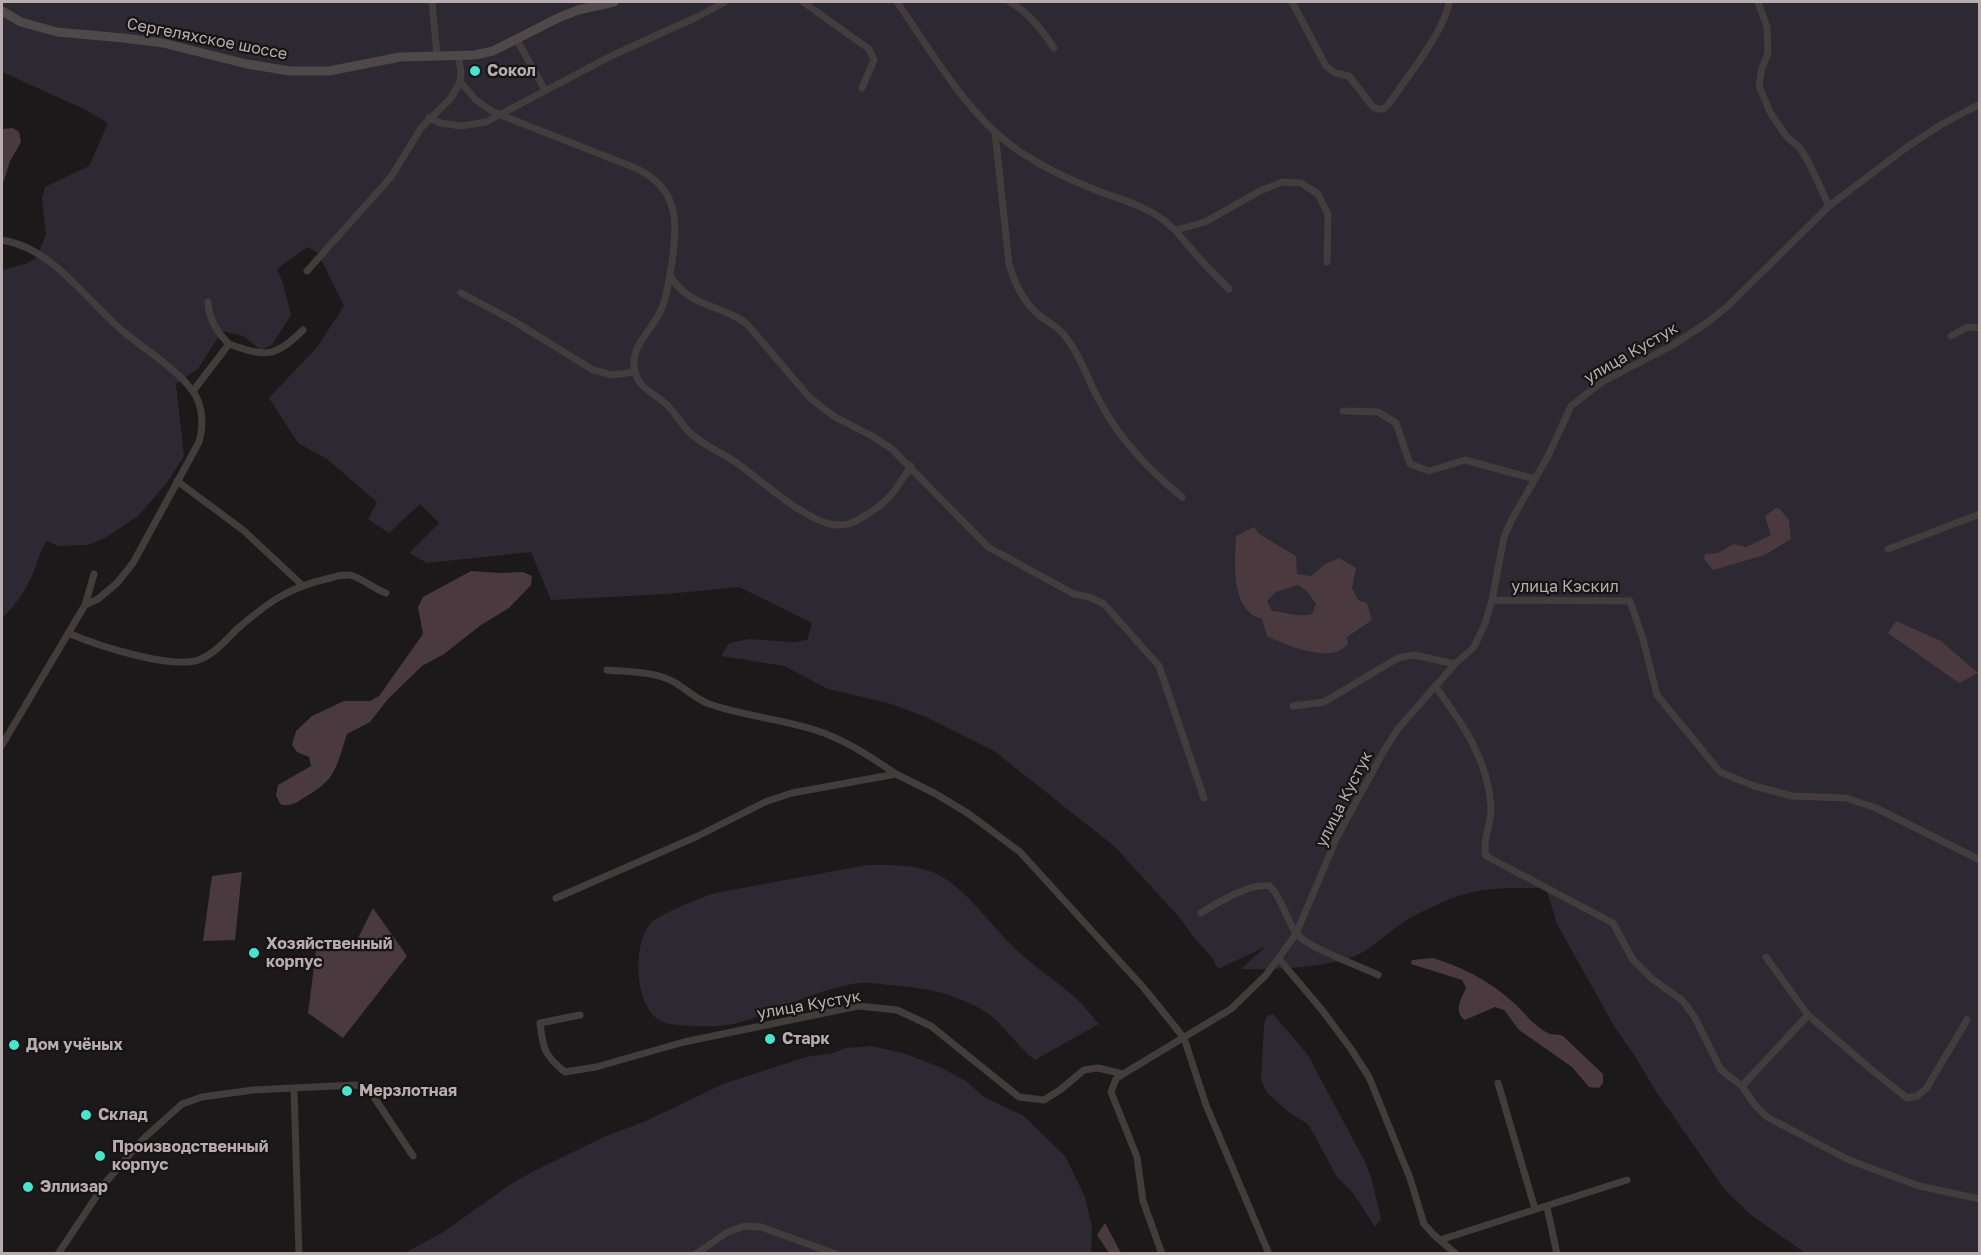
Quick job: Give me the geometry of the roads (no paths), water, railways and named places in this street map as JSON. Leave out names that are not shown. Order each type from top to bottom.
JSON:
[{"type":"main road","name":"Сергеляхское шоссе","points":[[2,11],[36,28],[57,32],[163,43],[247,64],[290,71],[329,71],[400,57],[458,56],[493,51],[558,18],[578,10],[614,2]]},
{"type":"street","points":[[432,2],[437,55]]},
{"type":"street","points":[[429,118],[441,123],[460,126],[486,122],[610,56],[725,2]]},
{"type":"street","points":[[803,2],[869,50],[874,60],[862,88]]},
{"type":"street","points":[[897,2],[972,108],[995,132],[1031,158],[1091,188],[1158,215],[1176,230],[1198,258],[1229,289]]},
{"type":"street","points":[[1011,2],[1039,26],[1054,48]]},
{"type":"street","points":[[1292,2],[1326,66],[1335,73],[1349,76],[1378,110],[1383,110],[1388,105],[1436,34],[1446,18],[1449,2]]},
{"type":"street","points":[[1758,2],[1767,27],[1768,53],[1762,68],[1759,86],[1775,120],[1808,161],[1829,206]]},
{"type":"street","points":[[517,40],[545,90]]},
{"type":"street","points":[[308,271],[391,177],[415,136],[429,118],[451,99],[460,82],[461,71],[458,56]]},
{"type":"street","points":[[460,82],[483,105],[500,116],[633,167],[659,183],[673,208],[675,220],[670,276],[661,311],[636,350],[633,359],[634,372],[644,387],[670,408],[691,433],[739,464],[794,506],[831,525],[850,524],[881,506],[893,495],[910,466]]},
{"type":"street","name":"улица Кустук","points":[[580,1015],[540,1023],[543,1047],[553,1062],[566,1072],[596,1067],[684,1042],[858,1006],[897,1010],[931,1026],[1019,1097],[1044,1100],[1084,1070],[1098,1068],[1124,1074],[1231,1009],[1250,992],[1279,959],[1296,934],[1337,837],[1397,730],[1455,664],[1474,646],[1485,624],[1492,600],[1504,537],[1510,521],[1535,479],[1571,406],[1602,382],[1673,345],[1708,322],[1770,266],[1829,206],[1907,147],[1942,124],[1980,104]]},
{"type":"street","points":[[995,132],[1012,275],[1028,303],[1065,336],[1101,404],[1123,439],[1155,475],[1182,497]]},
{"type":"street","points":[[1176,230],[1205,222],[1260,191],[1282,182],[1301,183],[1318,194],[1328,214],[1327,262]]},
{"type":"street","points":[[2,240],[22,245],[36,252],[90,298],[123,331],[151,352],[193,391],[202,416],[203,429],[199,442],[133,563],[117,583],[98,599],[85,605]]},
{"type":"street","points":[[670,276],[678,287],[692,299],[737,317],[746,323],[810,398],[835,417],[892,449],[988,547],[1074,594],[1089,597],[1104,604],[1159,666],[1204,798]]},
{"type":"street","points":[[461,293],[512,320],[593,370],[612,375],[634,372]]},
{"type":"street","points":[[208,302],[208,314],[229,344],[251,352],[270,353],[287,347],[303,330]]},
{"type":"street","points":[[1951,336],[1967,327],[1980,328]]},
{"type":"street","points":[[193,391],[229,344]]},
{"type":"street","points":[[1343,411],[1378,412],[1396,423],[1410,464],[1429,471],[1465,460],[1535,479]]},
{"type":"street","points":[[177,481],[243,530],[303,586]]},
{"type":"street","points":[[1888,549],[1980,514]]},
{"type":"street","points":[[2,745],[85,605],[94,574]]},
{"type":"street","points":[[68,633],[108,648],[172,663],[189,663],[213,652],[267,603],[286,592],[350,575],[386,593]]},
{"type":"street","name":"улица Кэскил","points":[[1492,600],[1630,601],[1643,639],[1657,695],[1719,772],[1754,786],[1792,796],[1846,798],[1876,808],[1980,860]]},
{"type":"street","points":[[1293,706],[1324,702],[1398,658],[1414,655],[1455,664]]},
{"type":"street","points":[[607,670],[661,676],[705,702],[733,711],[816,730],[866,754],[896,774],[936,794],[969,814],[1020,852],[1143,987],[1184,1038],[1206,1105],[1269,1254]]},
{"type":"street","points":[[1435,686],[1467,730],[1482,764],[1491,807],[1483,845],[1486,856],[1613,923],[1633,960],[1653,979],[1682,1000],[1694,1016],[1721,1070],[1742,1086],[1754,1104],[1767,1117],[1849,1160],[1919,1186],[1980,1199]]},
{"type":"street","points":[[556,898],[698,836],[765,802],[792,793],[896,774]]},
{"type":"street","points":[[1201,913],[1233,896],[1264,885],[1270,886],[1279,897],[1296,934],[1314,946],[1378,975]]},
{"type":"street","points":[[1766,957],[1808,1015],[1907,1098],[1917,1096],[1926,1089],[1967,1020]]},
{"type":"street","points":[[1279,959],[1328,1018],[1369,1077],[1410,1178],[1424,1224],[1455,1254]]},
{"type":"street","points":[[1742,1086],[1808,1015]]},
{"type":"street","points":[[1124,1074],[1116,1079],[1111,1092],[1137,1156],[1143,1201],[1162,1254]]},
{"type":"street","points":[[1497,1083],[1535,1209]]},
{"type":"street","points":[[58,1254],[106,1182],[143,1139],[182,1104],[202,1097],[294,1088],[364,1086],[370,1091],[413,1156]]},
{"type":"street","points":[[294,1088],[299,1254]]},
{"type":"street","points":[[1440,1240],[1627,1180]]},
{"type":"street","points":[[1547,1207],[1557,1254]]},
{"type":"street","points":[[696,1254],[726,1233],[744,1226],[761,1227],[836,1254]]},
{"type":"place","name":"Сокол","points":[[475,71]]},
{"type":"place","name":"Хозяйственный корпус","points":[[254,953]]},
{"type":"place","name":"Старк","points":[[770,1039]]},
{"type":"place","name":"Дом учёных","points":[[14,1045]]},
{"type":"place","name":"Мерзлотная","points":[[347,1091]]},
{"type":"place","name":"Склад","points":[[86,1115]]},
{"type":"place","name":"Производственный корпус","points":[[100,1156]]},
{"type":"place","name":"Эллизар","points":[[28,1187]]}]
